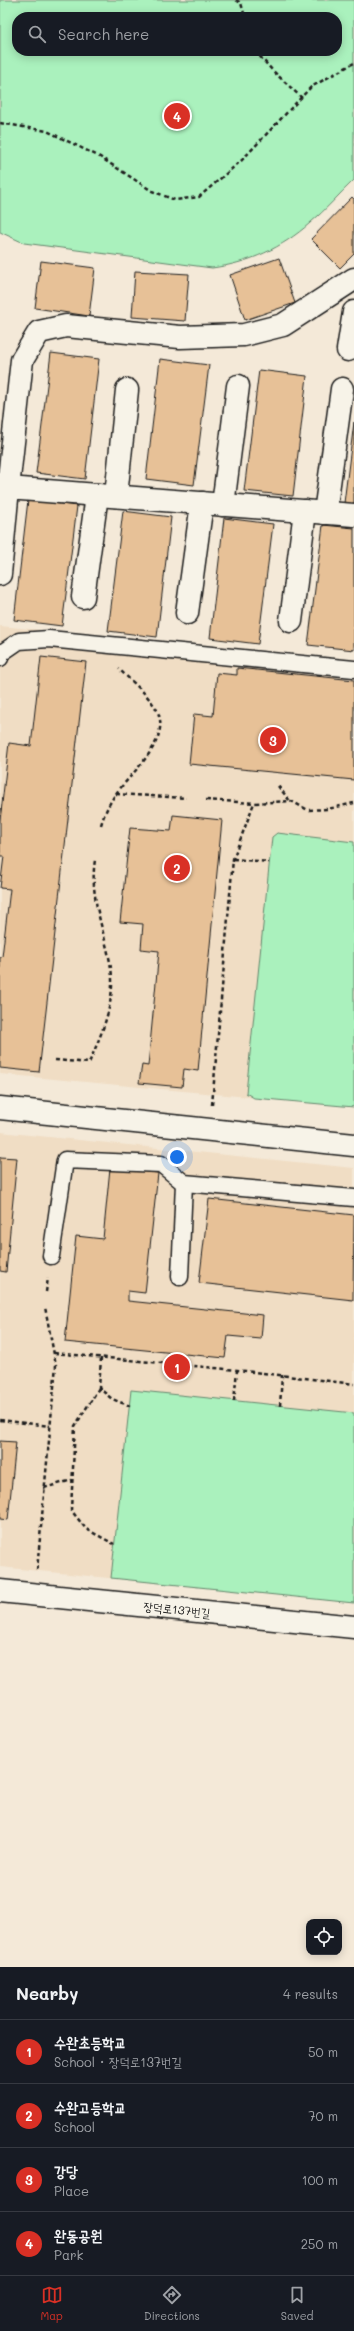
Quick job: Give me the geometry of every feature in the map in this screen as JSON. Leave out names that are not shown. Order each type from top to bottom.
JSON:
[{"type":"street","points":[[0,574],[22,360],[39,332],[66,326],[180,337],[244,334],[283,325],[354,279]]},
{"type":"street","points":[[348,350],[354,312]]},
{"type":"street","points":[[223,505],[238,386]]},
{"type":"street","points":[[291,621],[342,389]]},
{"type":"street","points":[[83,597],[106,496],[126,390]]},
{"type":"street","points":[[8,488],[354,515]]},
{"type":"street","points":[[187,613],[202,503]]},
{"type":"street","points":[[0,1108],[354,1145]]},
{"type":"street","name":"장덕로137번길","points":[[0,1591],[354,1627]]},
{"type":"lane","points":[[0,658],[0,654],[19,640],[49,639],[354,669]]},
{"type":"lane","points":[[51,1256],[66,1160],[161,1164],[184,1183],[354,1198]]},
{"type":"lane","points":[[180,1277],[184,1183]]},
{"type":"path","points":[[236,0],[241,3],[244,12]]},
{"type":"path","points":[[260,56],[273,72],[302,98]]},
{"type":"path","points":[[0,123],[47,131],[100,157],[152,191],[175,200],[199,197],[242,160],[311,87],[354,63]]},
{"type":"path","points":[[101,825],[104,813],[116,794],[156,742],[161,721],[154,705],[115,666],[114,645]]},
{"type":"path","points":[[278,786],[291,801],[308,810],[328,809],[354,803]]},
{"type":"path","points":[[116,794],[186,798]]},
{"type":"path","points":[[206,800],[254,802],[291,801]]},
{"type":"path","points":[[211,1130],[212,1094],[233,859],[254,802]]},
{"type":"path","points":[[233,859],[269,862]]},
{"type":"path","points":[[55,1060],[90,1063],[110,1006],[111,969],[94,900],[94,860]]},
{"type":"path","points":[[36,1570],[56,1365],[45,1307]]},
{"type":"path","points":[[54,1353],[236,1370],[354,1384]]},
{"type":"path","points":[[101,1358],[99,1388],[75,1426],[72,1510],[86,1528],[114,1544]]},
{"type":"path","points":[[234,1401],[236,1370]]},
{"type":"path","points":[[280,1406],[282,1375]]},
{"type":"path","points":[[99,1388],[112,1399],[130,1406]]},
{"type":"path","points":[[0,1420],[50,1426]]},
{"type":"path","points":[[44,1488],[72,1480]]},
{"type":"shaded area","points":[[0,626],[354,661],[354,1107],[0,1074]]},
{"type":"shaded area","points":[[0,1132],[354,1168],[354,1603],[0,1567]]},
{"type":"green space","points":[[0,0],[354,0],[354,180],[316,218],[299,232],[276,247],[252,258],[226,266],[212,268],[24,243],[0,232]]},
{"type":"green space","points":[[277,833],[354,842],[354,1107],[254,1098],[246,1093],[272,837]]},
{"type":"green space","points":[[131,1390],[354,1413],[354,1603],[111,1578]]},
{"type":"building","points":[[352,197],[354,199],[354,254],[340,268],[311,239]]},
{"type":"building","points":[[279,258],[295,303],[245,320],[230,275]]},
{"type":"building","points":[[41,261],[95,268],[89,316],[35,308]]},
{"type":"building","points":[[135,271],[189,274],[185,321],[132,317]]},
{"type":"building","points":[[51,353],[99,359],[85,479],[36,473]]},
{"type":"building","points":[[160,359],[209,365],[194,485],[146,479]]},
{"type":"building","points":[[259,370],[307,376],[293,496],[244,491]]},
{"type":"building","points":[[354,422],[354,504],[344,503]]},
{"type":"building","points":[[28,500],[77,506],[62,626],[14,620]]},
{"type":"building","points":[[123,511],[171,517],[157,637],[108,631]]},
{"type":"building","points":[[224,518],[273,524],[258,644],[210,638]]},
{"type":"building","points":[[323,525],[354,528],[354,650],[308,645]]},
{"type":"building","points":[[41,657],[86,662],[39,1072],[0,1068],[0,957],[2,957],[10,889],[0,888],[4,856],[0,856],[0,821],[9,743],[31,746]]},
{"type":"building","points":[[237,668],[354,680],[354,780],[189,764],[194,714],[213,716],[217,673],[237,675]]},
{"type":"building","points":[[173,815],[222,820],[198,1071],[184,1069],[182,1087],[139,1083],[142,1065],[148,1066],[159,951],[141,949],[143,924],[120,922],[130,828],[171,831]]},
{"type":"building","points":[[0,1157],[17,1158],[6,1272],[0,1271]]},
{"type":"building","points":[[110,1168],[158,1173],[145,1293],[128,1291],[128,1301],[263,1315],[261,1339],[228,1336],[225,1358],[65,1342],[76,1236],[103,1239]]},
{"type":"building","points":[[209,1199],[354,1215],[353,1300],[199,1283]]},
{"type":"building","points":[[0,1441],[16,1442],[8,1520],[0,1519]]},
{"type":"place","name":"완동공원","points":[[177,116]]},
{"type":"place","name":"강당","points":[[273,740]]},
{"type":"place","name":"수완고등학교","points":[[177,868]]},
{"type":"place","name":"수완초등학교","points":[[177,1367]]}]
